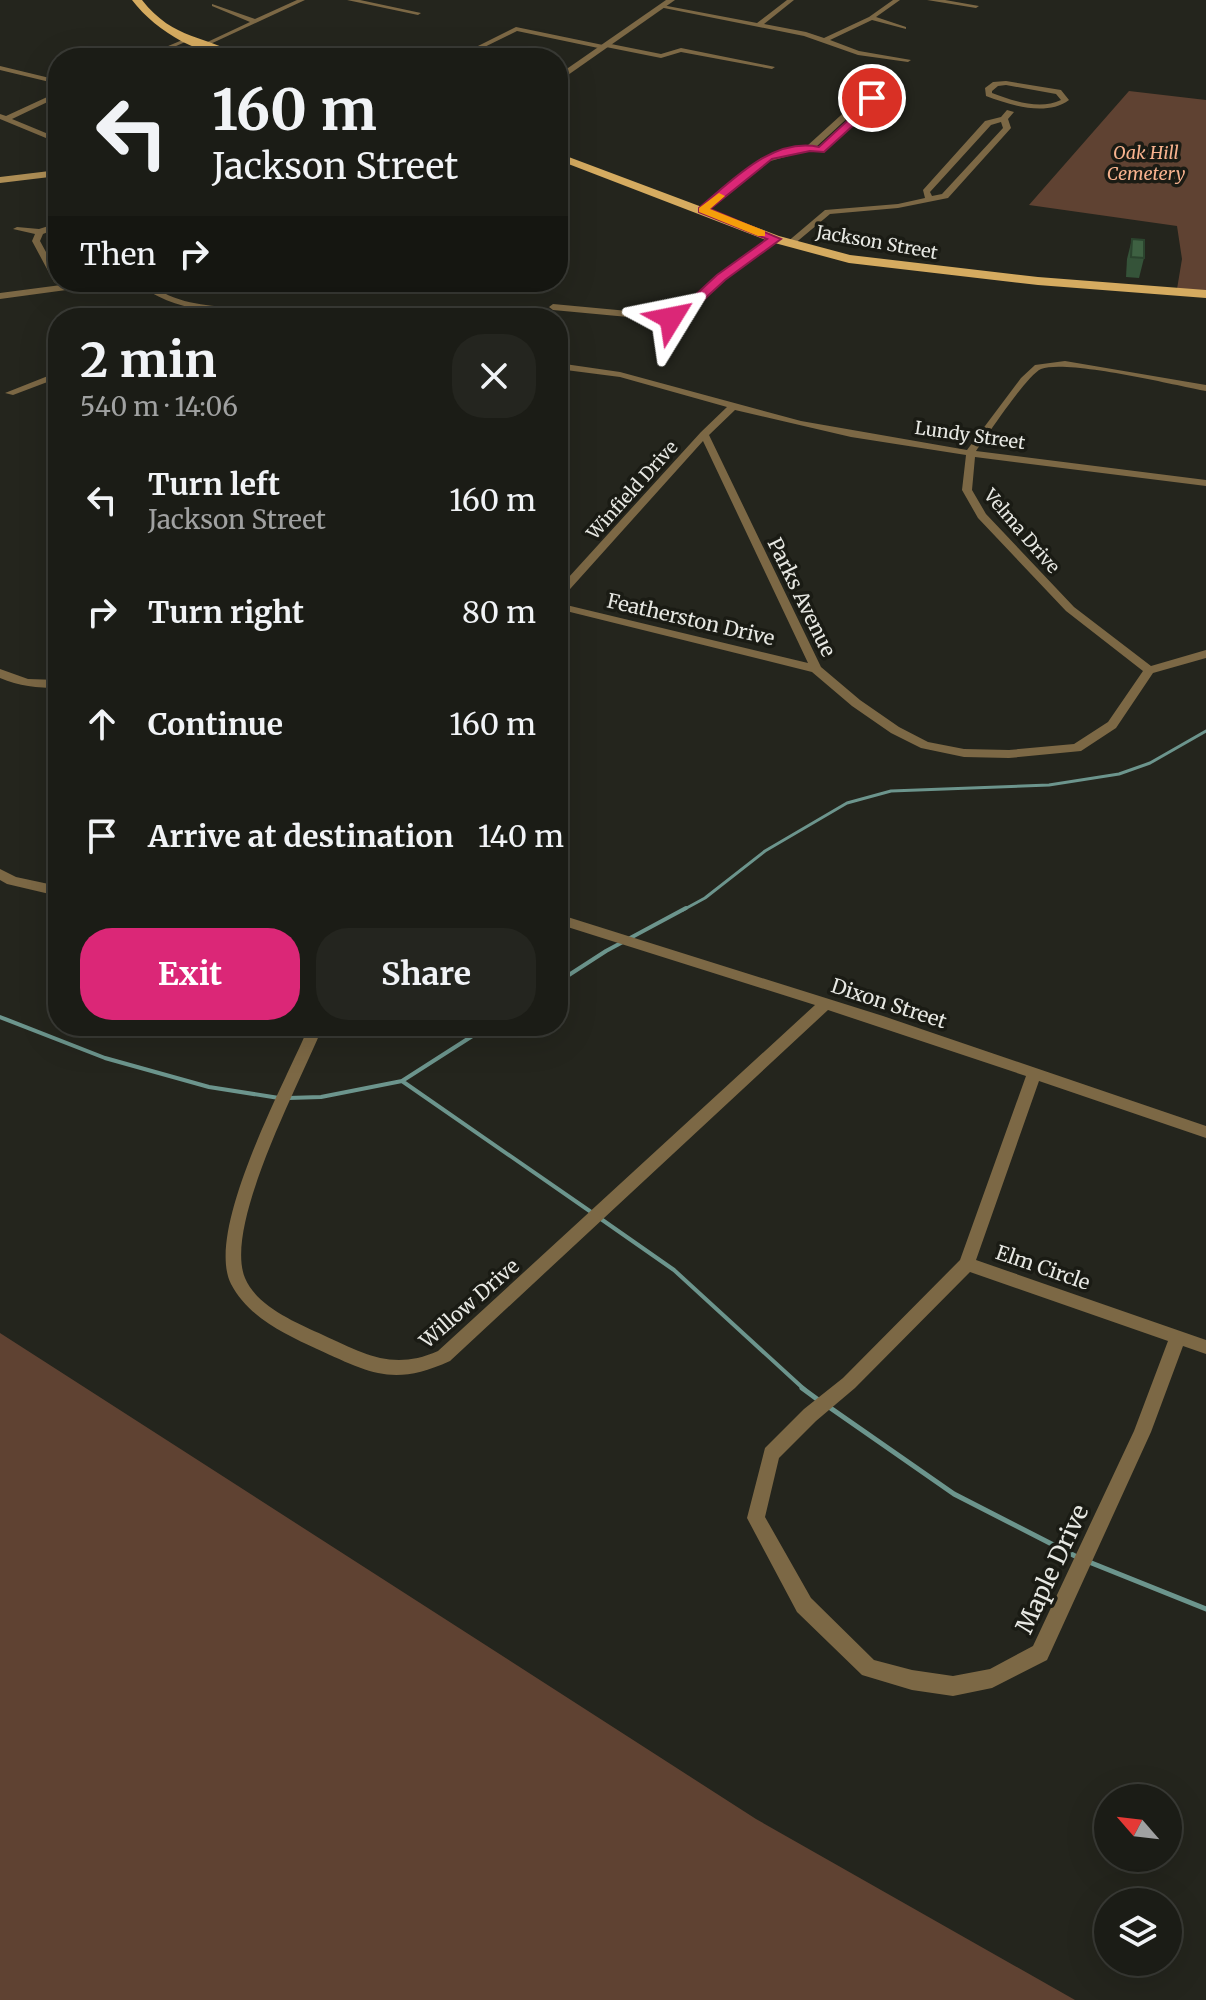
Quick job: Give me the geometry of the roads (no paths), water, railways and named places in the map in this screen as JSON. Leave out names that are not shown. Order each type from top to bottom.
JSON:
[{"type":"main road","points":[[137,0],[158,21],[212,48]]},
{"type":"main road","name":"Jackson Street","points":[[568,160],[775,239],[849,259],[906,267],[1206,294]]},
{"type":"main road","points":[[0,180],[48,174]]},
{"type":"street","points":[[204,45],[302,0]]},
{"type":"street","points":[[350,0],[418,13]]},
{"type":"street","points":[[568,72],[671,0]]},
{"type":"street","points":[[760,24],[791,0]]},
{"type":"street","points":[[825,40],[871,18],[897,0]]},
{"type":"street","points":[[930,0],[976,6]]},
{"type":"street","points":[[214,5],[254,21]]},
{"type":"street","points":[[662,7],[760,24],[825,40],[858,53],[908,60]]},
{"type":"street","points":[[871,18],[904,28]]},
{"type":"street","points":[[477,48],[516,29],[661,56],[681,50],[772,67]]},
{"type":"street","points":[[167,48],[189,39]]},
{"type":"street","points":[[0,68],[48,80]]},
{"type":"street","points":[[1006,83],[1058,92],[1065,98],[1059,105],[1050,107],[1020,102],[995,97],[988,90],[996,84],[1006,83]]},
{"type":"street","points":[[4,117],[48,98]]},
{"type":"street","points":[[703,210],[764,160],[810,148],[821,150],[876,100],[865,98],[810,148]]},
{"type":"street","points":[[930,199],[926,192],[986,125],[1004,119],[1020,102]]},
{"type":"street","points":[[4,117],[48,137]]},
{"type":"street","points":[[790,243],[828,212],[898,206],[948,194],[1007,128],[1004,119]]},
{"type":"street","points":[[17,229],[40,232],[48,229]]},
{"type":"street","points":[[40,232],[36,241],[48,263]]},
{"type":"street","points":[[568,308],[671,318],[681,315],[721,277],[775,239]]},
{"type":"street","points":[[0,296],[48,286]]},
{"type":"street","points":[[155,292],[169,301],[205,308]]},
{"type":"street","points":[[553,307],[564,308]]},
{"type":"street","points":[[971,451],[1024,380],[1038,367],[1061,364],[1206,388]]},
{"type":"street","name":"Lundy Street","points":[[568,367],[608,372],[732,408],[873,438],[1206,483]]},
{"type":"street","points":[[10,393],[48,379]]},
{"type":"street","name":"Winfield Drive","points":[[568,585],[704,434],[732,408]]},
{"type":"street","name":"Parks Avenue","points":[[704,434],[816,669],[856,703],[925,745],[964,753],[1009,754],[1077,748],[1112,725],[1149,670]]},
{"type":"street","name":"Velma Drive","points":[[971,451],[967,490],[982,516],[1070,609],[1149,670]]},
{"type":"street","name":"Featherston Drive","points":[[568,608],[816,669]]},
{"type":"street","points":[[1149,670],[1206,654]]},
{"type":"street","points":[[0,673],[13,681],[48,684]]},
{"type":"street","points":[[0,874],[12,881],[48,889]]},
{"type":"street","name":"Dixon Street","points":[[568,922],[1035,1073],[1206,1132]]},
{"type":"street","name":"Willow Drive","points":[[312,1036],[252,1176],[232,1242],[236,1277],[253,1301],[296,1331],[356,1358],[393,1370],[419,1369],[444,1356],[825,1004]]},
{"type":"street","name":"Elm Circle","points":[[1035,1073],[967,1264],[1206,1347]]},
{"type":"street","name":"Maple Drive","points":[[967,1264],[849,1383],[810,1415],[771,1454],[756,1518],[804,1605],[869,1668],[912,1680],[953,1686],[992,1678],[1040,1653],[1142,1432],[1178,1338]]},
{"type":"waterway","points":[[683,910],[705,898],[765,851],[847,803],[891,791],[1049,785],[1119,774],[1150,763],[1206,731]]},
{"type":"waterway","points":[[568,976],[606,951],[686,908]]},
{"type":"waterway","points":[[0,1017],[48,1036]]},
{"type":"waterway","points":[[49,1036],[105,1058],[209,1087],[279,1098]]},
{"type":"waterway","points":[[402,1081],[472,1036]]},
{"type":"waterway","points":[[288,1098],[321,1097],[402,1081]]},
{"type":"waterway","points":[[402,1081],[594,1214]]},
{"type":"waterway","points":[[601,1219],[674,1270],[805,1390]]},
{"type":"waterway","points":[[802,1388],[821,1402]]},
{"type":"waterway","points":[[829,1407],[954,1494],[1077,1557]]},
{"type":"waterway","points":[[1089,1562],[1206,1609]]},
{"type":"park label","name":"Oak Hill Cemetery","points":[[1146,162]]}]
